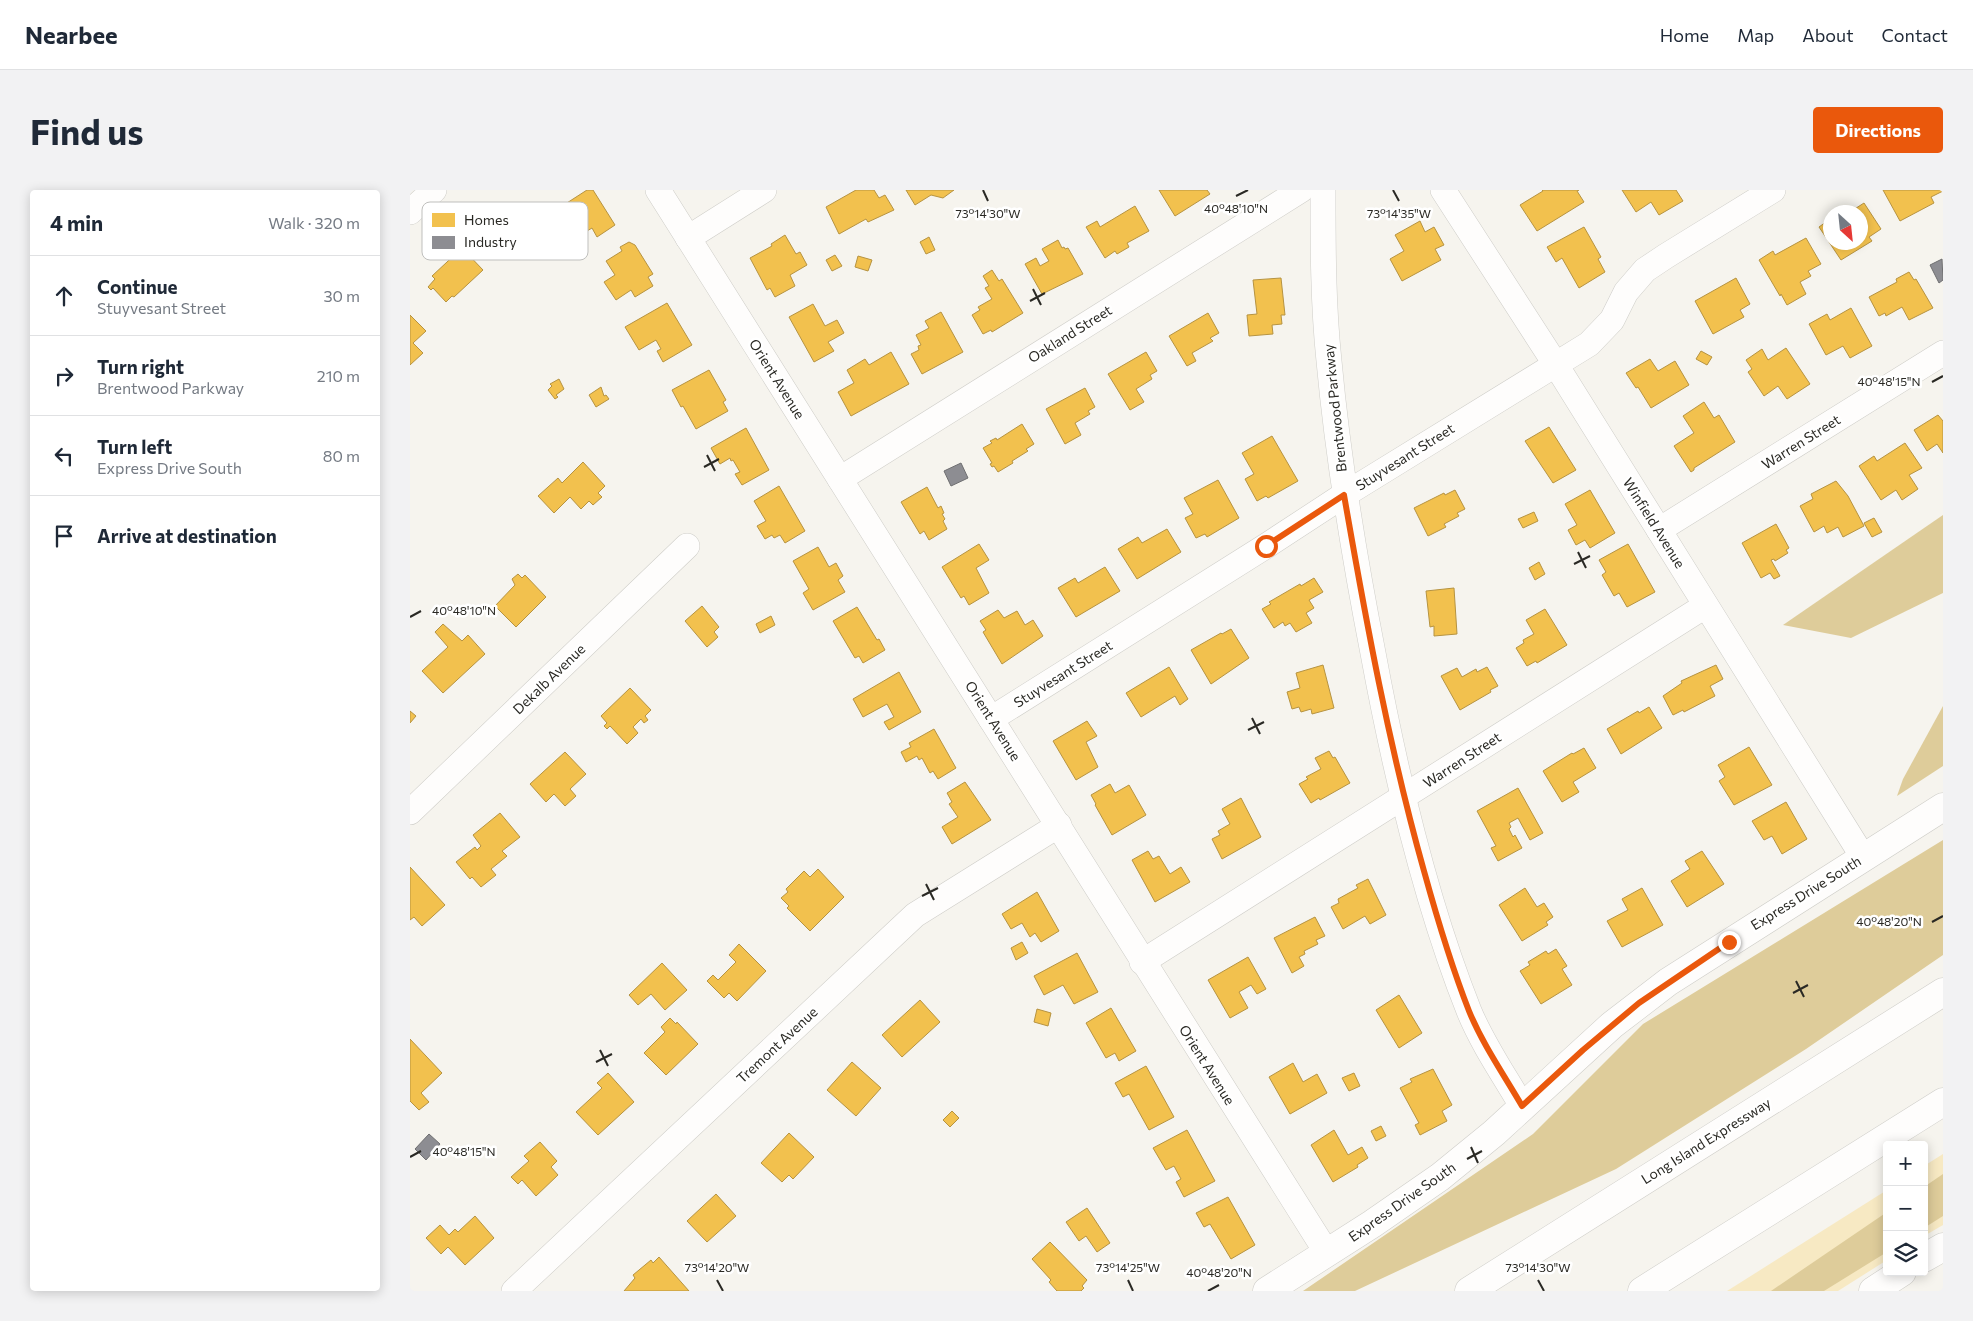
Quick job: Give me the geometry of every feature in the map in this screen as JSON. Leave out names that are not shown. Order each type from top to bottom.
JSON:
[{"type":"main road","name":"Express Drive South","points":[[1267,1291],[1440,1177],[1494,1133],[1583,1050],[1646,998],[1722,947],[1943,807]]},
{"type":"main road","name":"Long Island Expressway","points":[[1469,1291],[1943,992]]},
{"type":"main road","points":[[1642,1291],[1943,1102]]},
{"type":"main road","points":[[1449,1291],[1685,1154]]},
{"type":"main road","points":[[1928,1256],[1943,1247]]},
{"type":"main road","points":[[1873,1291],[1896,1276]]},
{"type":"street","points":[[410,212],[434,190]]},
{"type":"street","name":"Orient Avenue","points":[[658,190],[1059,825],[1142,962],[1326,1253]]},
{"type":"street","points":[[688,238],[764,190]]},
{"type":"street","name":"Oakland Street","points":[[840,479],[1301,190]]},
{"type":"street","name":"Brentwood Parkway","points":[[1323,190],[1323,266],[1328,359],[1344,495],[1385,716],[1403,797],[1439,923],[1470,1011],[1491,1055],[1522,1106]]},
{"type":"street","name":"Winfield Avenue","points":[[1443,190],[1556,365],[1863,857]]},
{"type":"street","name":"Stuyvesant Street","points":[[991,719],[1344,495],[1589,344],[1612,320],[1626,292],[1645,270],[1773,190]]},
{"type":"street","name":"Warren Street","points":[[1659,530],[1943,353]]},
{"type":"street","name":"Dekalb Avenue","points":[[410,812],[687,546]]},
{"type":"street","name":"Warren Street","points":[[1142,962],[1705,606]]},
{"type":"street","name":"Tremont Avenue","points":[[514,1291],[916,915],[1059,825]]},
{"type":"shaded area","points":[[1943,515],[1943,593],[1851,638],[1783,625]]},
{"type":"shaded area","points":[[1943,706],[1943,766],[1897,796],[1903,779]]},
{"type":"shaded area","points":[[1943,840],[1943,955],[1806,1049],[1616,1169],[1355,1291],[1303,1291],[1533,1134],[1643,1024]]},
{"type":"shaded area","points":[[1943,1154],[1943,1225],[1928,1234],[1928,1186],[1928,1163]]},
{"type":"shaded area","points":[[1943,1174],[1943,1216],[1928,1225],[1928,1186]]},
{"type":"shaded area","points":[[1883,1193],[1883,1263],[1838,1291],[1727,1291]]},
{"type":"shaded area","points":[[1883,1215],[1883,1254],[1824,1291],[1771,1291]]},
{"type":"building: Homes","points":[[587,190],[593,190],[615,225],[597,237],[592,228],[588,230],[588,202],[568,202]]},
{"type":"building: Homes","points":[[856,190],[874,190],[879,198],[885,195],[894,210],[868,222],[866,219],[839,234],[826,207]]},
{"type":"building: Homes","points":[[906,190],[954,190],[943,198],[931,195],[915,205]]},
{"type":"building: Homes","points":[[1159,190],[1207,190],[1210,194],[1175,216]]},
{"type":"building: Homes","points":[[1542,190],[1579,190],[1577,191],[1584,202],[1537,231],[1520,205]]},
{"type":"building: Homes","points":[[1622,190],[1676,190],[1683,201],[1659,215],[1651,202],[1636,212]]},
{"type":"building: Homes","points":[[1883,190],[1943,191],[1931,197],[1934,203],[1900,221]]},
{"type":"building: Homes","points":[[1135,206],[1149,231],[1127,243],[1129,247],[1117,254],[1115,251],[1105,258],[1086,227],[1097,221],[1100,227]]},
{"type":"building: Homes","points":[[1868,209],[1881,229],[1869,237],[1872,241],[1868,243]]},
{"type":"building: Homes","points":[[1420,221],[1425,232],[1434,227],[1444,245],[1435,249],[1441,260],[1402,281],[1390,259],[1404,251],[1395,235]]},
{"type":"building: Homes","points":[[1823,224],[1823,233],[1819,227]]},
{"type":"building: Homes","points":[[1584,227],[1601,257],[1598,259],[1605,272],[1579,288],[1562,258],[1556,262],[1547,247]]},
{"type":"building: Homes","points":[[785,235],[796,254],[800,252],[807,265],[790,275],[795,286],[775,297],[770,288],[767,290],[750,258],[772,246],[771,244]]},
{"type":"building: Homes","points":[[929,237],[935,250],[926,254],[920,242]]},
{"type":"building: Homes","points":[[1806,238],[1821,264],[1808,271],[1811,276],[1800,282],[1806,294],[1787,305],[1759,260],[1773,251],[1775,255]]},
{"type":"building: Homes","points":[[1058,240],[1062,248],[1068,248],[1083,274],[1042,294],[1025,264],[1036,258],[1040,266],[1049,261],[1042,249]]},
{"type":"building: Homes","points":[[629,242],[635,245],[653,274],[648,277],[653,286],[635,297],[631,290],[616,300],[604,282],[615,275],[606,261],[622,251],[620,247]]},
{"type":"building: Homes","points":[[1834,250],[1857,250],[1841,260]]},
{"type":"building: Homes","points":[[835,255],[842,266],[832,271],[826,260]]},
{"type":"building: Homes","points":[[858,256],[872,260],[868,271],[855,267]]},
{"type":"building: Homes","points":[[449,260],[473,260],[483,270],[446,302],[433,288],[431,290],[428,287],[435,279],[432,276]]},
{"type":"building: Homes","points":[[992,270],[999,281],[1002,279],[1023,313],[992,332],[991,330],[983,334],[972,315],[980,310],[978,307],[992,299],[985,288],[989,286],[983,276]]},
{"type":"building: Homes","points":[[1909,272],[1914,280],[1916,279],[1933,308],[1909,320],[1902,307],[1886,316],[1885,313],[1879,316],[1869,297],[1897,282],[1896,279]]},
{"type":"building: Homes","points":[[1281,278],[1285,315],[1281,315],[1282,324],[1272,325],[1273,334],[1249,336],[1247,315],[1257,314],[1253,280]]},
{"type":"building: Homes","points":[[1736,278],[1750,304],[1740,310],[1744,317],[1713,334],[1695,301]]},
{"type":"building: Homes","points":[[667,303],[692,345],[663,362],[657,351],[661,349],[656,340],[639,350],[625,327]]},
{"type":"building: Homes","points":[[813,304],[825,326],[837,320],[844,333],[828,342],[834,351],[814,362],[789,317]]},
{"type":"building: Homes","points":[[1851,308],[1872,346],[1850,358],[1843,346],[1826,355],[1809,324],[1827,314],[1830,320]]},
{"type":"building: Homes","points":[[941,312],[963,352],[922,374],[911,354],[919,350],[918,346],[921,345],[916,335],[929,328],[925,321]]},
{"type":"building: Homes","points":[[1208,313],[1219,333],[1210,338],[1213,341],[1192,353],[1196,361],[1187,366],[1169,336]]},
{"type":"building: Homes","points":[[410,315],[426,331],[413,343],[423,353],[410,365]]},
{"type":"building: Homes","points":[[1786,348],[1810,384],[1787,399],[1778,386],[1764,396],[1748,372],[1752,369],[1746,360],[1762,349],[1768,360]]},
{"type":"building: Homes","points":[[1701,351],[1712,357],[1707,365],[1696,359]]},
{"type":"building: Homes","points":[[891,352],[909,384],[851,416],[838,392],[854,383],[847,370],[865,359],[869,365]]},
{"type":"building: Homes","points":[[1146,352],[1157,371],[1150,375],[1152,379],[1136,389],[1144,402],[1130,410],[1108,374]]},
{"type":"building: Homes","points":[[1650,359],[1658,371],[1675,361],[1689,385],[1651,408],[1638,387],[1636,388],[1626,373]]},
{"type":"building: Homes","points":[[709,370],[726,400],[723,402],[728,411],[696,429],[672,390]]},
{"type":"building: Homes","points":[[559,379],[564,389],[556,395],[558,397],[555,399],[548,390],[552,386],[550,384]]},
{"type":"building: Homes","points":[[601,387],[604,396],[606,395],[609,399],[596,407],[589,395]]},
{"type":"building: Homes","points":[[1085,388],[1095,407],[1088,411],[1090,414],[1075,423],[1081,435],[1065,444],[1046,409]]},
{"type":"building: Homes","points":[[1704,402],[1714,418],[1719,415],[1735,442],[1694,468],[1691,472],[1674,446],[1694,433],[1683,416]]},
{"type":"building: Homes","points":[[1938,415],[1943,421],[1943,453],[1937,444],[1927,451],[1914,430]]},
{"type":"building: Homes","points":[[1022,424],[1034,444],[1026,449],[1028,451],[1012,461],[1013,463],[998,472],[990,464],[992,463],[983,448],[992,443],[990,441],[996,438],[997,440]]},
{"type":"building: Homes","points":[[1549,427],[1576,470],[1553,483],[1525,441]]},
{"type":"building: Homes","points":[[746,428],[769,470],[742,485],[735,474],[740,472],[733,460],[731,461],[730,458],[720,464],[711,448]]},
{"type":"building: Homes","points":[[1272,436],[1298,481],[1268,498],[1266,496],[1257,501],[1245,479],[1254,474],[1242,453]]},
{"type":"building: Homes","points":[[1905,443],[1922,468],[1909,475],[1918,489],[1902,500],[1896,490],[1881,500],[1859,466],[1874,456],[1877,461]]},
{"type":"building: Homes","points":[[583,462],[605,486],[598,493],[602,497],[593,505],[589,501],[581,509],[570,497],[554,513],[538,496],[558,478],[562,483]]},
{"type":"building: Homes","points":[[1218,480],[1239,518],[1207,537],[1205,534],[1196,538],[1185,518],[1193,514],[1184,498]]},
{"type":"building: Homes","points":[[1836,481],[1848,496],[1864,526],[1843,537],[1838,527],[1827,533],[1824,526],[1814,532],[1800,506],[1813,499],[1811,494]]},
{"type":"building: Homes","points":[[779,486],[805,531],[785,543],[780,535],[774,538],[772,535],[765,539],[757,526],[766,521],[754,501]]},
{"type":"building: Homes","points":[[927,487],[938,508],[941,506],[945,519],[943,521],[947,529],[929,540],[924,531],[920,534],[901,502]]},
{"type":"building: Homes","points":[[1455,490],[1465,509],[1457,513],[1459,516],[1444,524],[1446,527],[1428,536],[1414,508],[1444,493],[1445,495]]},
{"type":"building: Homes","points":[[1590,490],[1615,533],[1590,548],[1585,540],[1576,545],[1568,530],[1577,525],[1565,504]]},
{"type":"building: Homes","points":[[1534,512],[1538,521],[1523,528],[1518,519]]},
{"type":"building: Homes","points":[[1874,518],[1882,532],[1872,537],[1864,523]]},
{"type":"building: Homes","points":[[1776,524],[1789,548],[1786,550],[1788,553],[1775,561],[1774,559],[1771,560],[1780,576],[1774,579],[1770,573],[1761,578],[1742,543]]},
{"type":"building: Homes","points":[[1167,529],[1181,552],[1137,579],[1118,549],[1138,537],[1142,543]]},
{"type":"building: Homes","points":[[979,544],[989,560],[976,568],[989,593],[969,605],[964,596],[961,598],[942,567]]},
{"type":"building: Homes","points":[[1628,544],[1655,592],[1627,607],[1619,593],[1614,596],[1602,575],[1606,572],[1599,560]]},
{"type":"building: Homes","points":[[818,547],[829,567],[836,563],[843,576],[838,580],[845,592],[813,610],[803,593],[809,589],[793,561]]},
{"type":"building: Homes","points":[[1539,562],[1545,574],[1535,580],[1529,568]]},
{"type":"building: Homes","points":[[1105,567],[1120,591],[1076,617],[1058,588],[1075,578],[1078,583]]},
{"type":"building: Homes","points":[[518,574],[522,578],[525,575],[546,597],[516,627],[495,606],[515,585],[512,579]]},
{"type":"building: Homes","points":[[1314,578],[1323,592],[1309,600],[1314,608],[1306,613],[1312,623],[1296,632],[1290,623],[1285,626],[1283,622],[1274,628],[1262,609],[1271,604],[1269,602]]},
{"type":"building: Homes","points":[[1454,588],[1457,634],[1434,636],[1434,626],[1430,627],[1426,591]]},
{"type":"building: Homes","points":[[702,606],[719,627],[714,632],[718,637],[707,647],[685,621]]},
{"type":"building: Homes","points":[[857,607],[885,650],[863,663],[859,656],[855,658],[833,621]]},
{"type":"building: Homes","points":[[1545,609],[1567,645],[1537,663],[1536,661],[1527,666],[1516,648],[1524,643],[1523,640],[1534,634],[1526,620]]},
{"type":"building: Homes","points":[[998,610],[1004,618],[1017,611],[1025,625],[1033,620],[1043,636],[1002,664],[983,632],[986,630],[980,621]]},
{"type":"building: Homes","points":[[771,616],[775,625],[760,633],[756,624]]},
{"type":"building: Homes","points":[[443,624],[462,641],[468,635],[485,654],[443,693],[422,671],[448,647],[435,632]]},
{"type":"building: Homes","points":[[1231,629],[1249,658],[1211,684],[1191,650]]},
{"type":"building: Homes","points":[[1323,665],[1334,708],[1312,714],[1311,709],[1301,712],[1299,707],[1292,709],[1287,692],[1300,688],[1296,673]]},
{"type":"building: Homes","points":[[1716,665],[1723,679],[1710,686],[1715,696],[1684,712],[1683,710],[1673,715],[1663,696],[1682,683],[1681,681]]},
{"type":"building: Homes","points":[[1169,667],[1188,699],[1180,705],[1175,696],[1141,717],[1126,693]]},
{"type":"building: Homes","points":[[1487,667],[1498,686],[1460,710],[1441,676],[1457,668],[1462,677],[1476,669],[1477,672]]},
{"type":"building: Homes","points":[[899,672],[921,712],[889,730],[884,722],[894,717],[887,704],[863,717],[853,699]]},
{"type":"building: Homes","points":[[630,688],[651,710],[645,716],[648,720],[644,723],[641,719],[633,727],[638,733],[627,744],[610,726],[607,729],[604,726],[607,723],[601,716]]},
{"type":"building: Homes","points":[[1649,707],[1662,728],[1621,754],[1607,729],[1638,711],[1639,713]]},
{"type":"building: Homes","points":[[410,711],[416,716],[410,723]]},
{"type":"building: Homes","points":[[1087,721],[1097,736],[1086,742],[1098,767],[1076,780],[1053,741]]},
{"type":"building: Homes","points":[[934,729],[956,768],[938,779],[933,771],[930,773],[922,758],[919,760],[917,756],[906,762],[901,752],[911,747],[909,743]]},
{"type":"building: Homes","points":[[1749,747],[1772,785],[1734,805],[1719,781],[1725,777],[1718,765]]},
{"type":"building: Homes","points":[[1584,748],[1596,768],[1573,782],[1579,792],[1562,802],[1543,771],[1572,753]]},
{"type":"building: Homes","points":[[1329,751],[1333,758],[1335,757],[1350,783],[1311,803],[1299,784],[1308,779],[1306,777],[1321,769],[1315,758]]},
{"type":"building: Homes","points":[[565,752],[586,774],[570,789],[576,796],[565,806],[554,794],[546,802],[530,784]]},
{"type":"building: Homes","points":[[965,782],[991,820],[952,844],[942,827],[958,817],[949,804],[952,802],[947,793]]},
{"type":"building: Homes","points":[[1110,784],[1115,793],[1129,785],[1146,815],[1112,835],[1091,795]]},
{"type":"building: Homes","points":[[1518,788],[1543,833],[1530,840],[1518,818],[1509,823],[1511,827],[1509,829],[1513,837],[1515,835],[1522,848],[1498,861],[1491,848],[1496,846],[1477,811]]},
{"type":"building: Homes","points":[[1241,798],[1261,837],[1222,859],[1212,839],[1220,835],[1218,831],[1230,824],[1222,809]]},
{"type":"building: Homes","points":[[1786,802],[1807,839],[1782,854],[1772,836],[1764,840],[1752,821]]},
{"type":"building: Homes","points":[[500,813],[520,837],[502,851],[507,856],[491,869],[496,875],[481,887],[472,877],[470,879],[456,862],[475,847],[477,850],[481,846],[473,835]]},
{"type":"building: Homes","points":[[1148,851],[1153,859],[1159,856],[1170,874],[1181,867],[1190,882],[1155,902],[1132,860]]},
{"type":"building: Homes","points":[[1702,851],[1724,884],[1687,907],[1671,881],[1690,869],[1685,861]]},
{"type":"building: Homes","points":[[410,867],[445,905],[422,926],[414,917],[410,920]]},
{"type":"building: Homes","points":[[818,869],[844,897],[810,931],[787,908],[789,906],[781,898],[788,892],[786,889],[804,871],[810,877]]},
{"type":"building: Homes","points":[[1368,879],[1386,915],[1370,924],[1365,916],[1343,929],[1331,907],[1339,903],[1338,899],[1358,888],[1356,885]]},
{"type":"building: Homes","points":[[1525,888],[1537,907],[1544,903],[1553,917],[1546,922],[1548,925],[1522,941],[1499,905]]},
{"type":"building: Homes","points":[[1642,888],[1663,925],[1622,947],[1607,921],[1628,910],[1622,899]]},
{"type":"building: Homes","points":[[1037,892],[1059,931],[1041,942],[1035,933],[1030,937],[1022,923],[1011,929],[1002,914]]},
{"type":"building: Homes","points":[[1315,917],[1325,936],[1316,940],[1318,944],[1304,951],[1305,954],[1299,957],[1304,966],[1292,973],[1274,938]]},
{"type":"building: Homes","points":[[1022,942],[1028,953],[1016,960],[1011,948]]},
{"type":"building: Homes","points":[[739,944],[766,971],[737,1001],[729,993],[724,998],[707,981],[713,975],[718,980],[736,962],[729,955]]},
{"type":"building: Homes","points":[[1556,949],[1567,966],[1562,969],[1572,985],[1541,1004],[1520,971],[1530,965],[1528,962],[1546,951],[1548,954]]},
{"type":"building: Homes","points":[[1077,953],[1098,992],[1074,1004],[1063,985],[1044,995],[1034,976]]},
{"type":"building: Homes","points":[[1248,957],[1266,989],[1257,994],[1251,985],[1239,992],[1248,1008],[1230,1018],[1208,980]]},
{"type":"building: Homes","points":[[662,963],[687,990],[665,1010],[651,994],[638,1005],[629,995]]},
{"type":"building: Homes","points":[[1399,995],[1422,1033],[1399,1048],[1376,1010]]},
{"type":"building: Homes","points":[[920,1000],[940,1022],[902,1057],[882,1035]]},
{"type":"building: Homes","points":[[1111,1008],[1136,1051],[1119,1061],[1115,1053],[1106,1058],[1086,1023]]},
{"type":"building: Homes","points":[[1037,1009],[1051,1013],[1048,1026],[1034,1022]]},
{"type":"building: Homes","points":[[670,1018],[676,1024],[677,1022],[698,1044],[666,1075],[644,1053],[665,1032],[661,1027]]},
{"type":"building: Homes","points":[[410,1039],[442,1073],[421,1093],[429,1102],[419,1110],[410,1101]]},
{"type":"building: Homes","points":[[852,1062],[881,1088],[856,1116],[827,1090]]},
{"type":"building: Homes","points":[[1293,1063],[1303,1082],[1317,1074],[1327,1093],[1290,1114],[1269,1077]]},
{"type":"building: Homes","points":[[1146,1066],[1174,1117],[1149,1130],[1129,1094],[1123,1097],[1115,1083]]},
{"type":"building: Homes","points":[[1433,1069],[1452,1105],[1442,1111],[1447,1121],[1420,1135],[1415,1125],[1419,1123],[1400,1088],[1412,1082],[1410,1079]]},
{"type":"building: Homes","points":[[608,1073],[634,1102],[598,1135],[576,1112],[602,1088],[597,1083]]},
{"type":"building: Homes","points":[[1354,1073],[1360,1086],[1349,1091],[1342,1078]]},
{"type":"building: Homes","points":[[952,1111],[959,1118],[950,1127],[943,1120]]},
{"type":"building: Homes","points":[[1381,1126],[1386,1136],[1376,1141],[1371,1131]]},
{"type":"building: Homes","points":[[1187,1130],[1215,1181],[1184,1197],[1176,1182],[1181,1179],[1174,1166],[1166,1170],[1153,1148]]},
{"type":"building: Homes","points":[[1334,1130],[1348,1155],[1362,1147],[1368,1158],[1357,1165],[1358,1167],[1333,1182],[1311,1145]]},
{"type":"building: Homes","points":[[789,1133],[814,1157],[793,1179],[789,1175],[782,1182],[761,1163]]},
{"type":"building: Homes","points":[[540,1142],[557,1161],[551,1167],[558,1175],[536,1196],[522,1180],[518,1184],[511,1177],[529,1161],[524,1156]]},
{"type":"building: Homes","points":[[716,1194],[736,1216],[707,1242],[687,1221]]},
{"type":"building: Homes","points":[[1228,1197],[1255,1245],[1231,1259],[1210,1224],[1204,1227],[1196,1213]]},
{"type":"building: Homes","points":[[1087,1208],[1110,1243],[1097,1252],[1086,1236],[1079,1241],[1066,1222]]},
{"type":"building: Homes","points":[[475,1216],[494,1238],[465,1265],[448,1247],[441,1254],[426,1238],[440,1225],[449,1235],[455,1229],[458,1232]]},
{"type":"building: Homes","points":[[1050,1242],[1087,1280],[1082,1286],[1084,1288],[1081,1291],[1057,1291],[1049,1282],[1051,1280],[1032,1259]]},
{"type":"building: Homes","points":[[659,1257],[689,1291],[624,1291],[635,1278],[633,1275],[651,1260],[653,1263]]},
{"type":"building: Industry","points":[[1942,259],[1943,280],[1939,283],[1930,265]]},
{"type":"building: Industry","points":[[961,463],[968,478],[951,486],[944,471]]},
{"type":"building: Industry","points":[[429,1134],[440,1144],[426,1160],[415,1149]]},
{"type":"route","points":[[1266,546],[1344,495],[1386,725],[1403,797],[1439,923],[1470,1011],[1491,1055],[1522,1106],[1583,1050],[1639,1003],[1729,942]]}]
